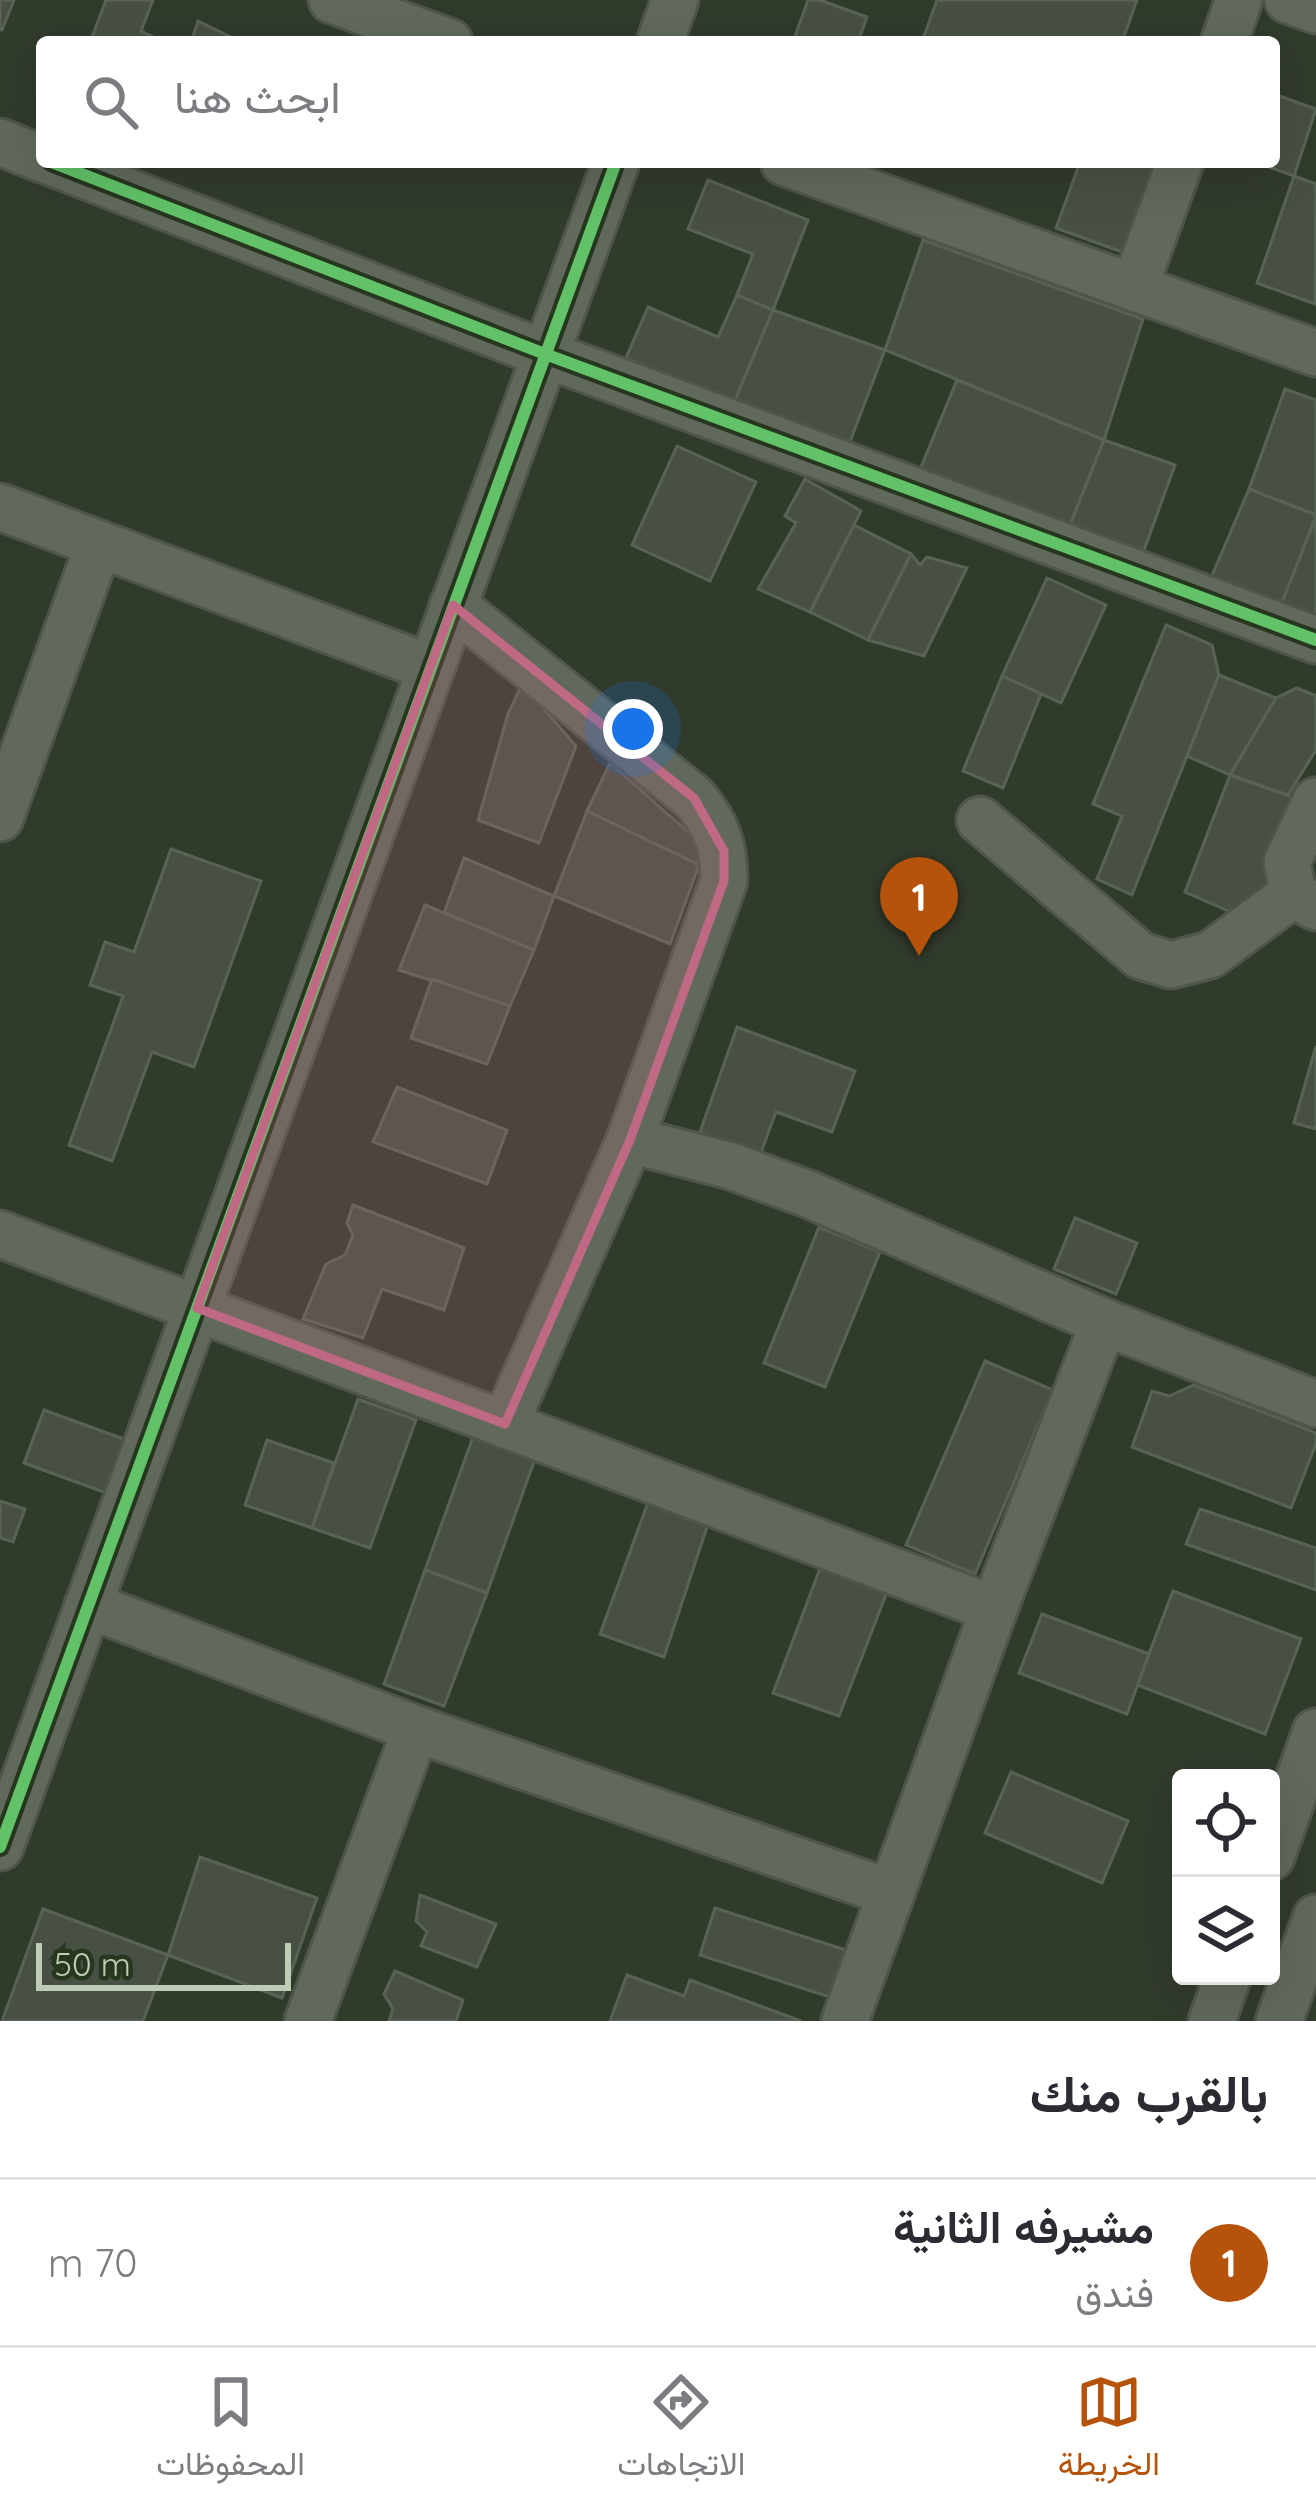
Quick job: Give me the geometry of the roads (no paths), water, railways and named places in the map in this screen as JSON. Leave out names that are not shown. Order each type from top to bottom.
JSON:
[{"type":"street","points":[[332,0],[432,36]]},
{"type":"street","points":[[662,36],[675,0]]},
{"type":"street","points":[[1226,36],[1239,0]]},
{"type":"street","points":[[1288,0],[1316,10]]},
{"type":"street","points":[[0,142],[36,157]]},
{"type":"street","points":[[66,168],[545,354],[1316,640]]},
{"type":"street","points":[[0,1847],[614,168]]},
{"type":"street","points":[[801,168],[1316,353]]},
{"type":"street","points":[[1134,288],[1178,168]]},
{"type":"street","points":[[0,507],[431,668]]},
{"type":"street","points":[[0,818],[99,544]]},
{"type":"street","points":[[453,605],[694,798],[717,826],[724,850],[724,881],[630,1140],[505,1424]]},
{"type":"street","points":[[980,820],[1141,956],[1171,965],[1210,956],[1305,900],[1287,862],[1316,801]]},
{"type":"street","points":[[630,1140],[728,1165],[808,1194],[1104,1322],[1316,1404]]},
{"type":"street","points":[[0,1234],[994,1609]]},
{"type":"street","points":[[844,2021],[1104,1322]]},
{"type":"street","points":[[88,1606],[416,1729],[891,1893]]},
{"type":"street","points":[[308,2021],[416,1729]]},
{"type":"street","points":[[1280,1832],[1316,1732]]},
{"type":"street","points":[[1279,2021],[1316,1918]]},
{"type":"street","points":[[1212,2021],[1225,1985]]},
{"type":"place","name":"مشيرفه الثانية","points":[[919,956]]}]
